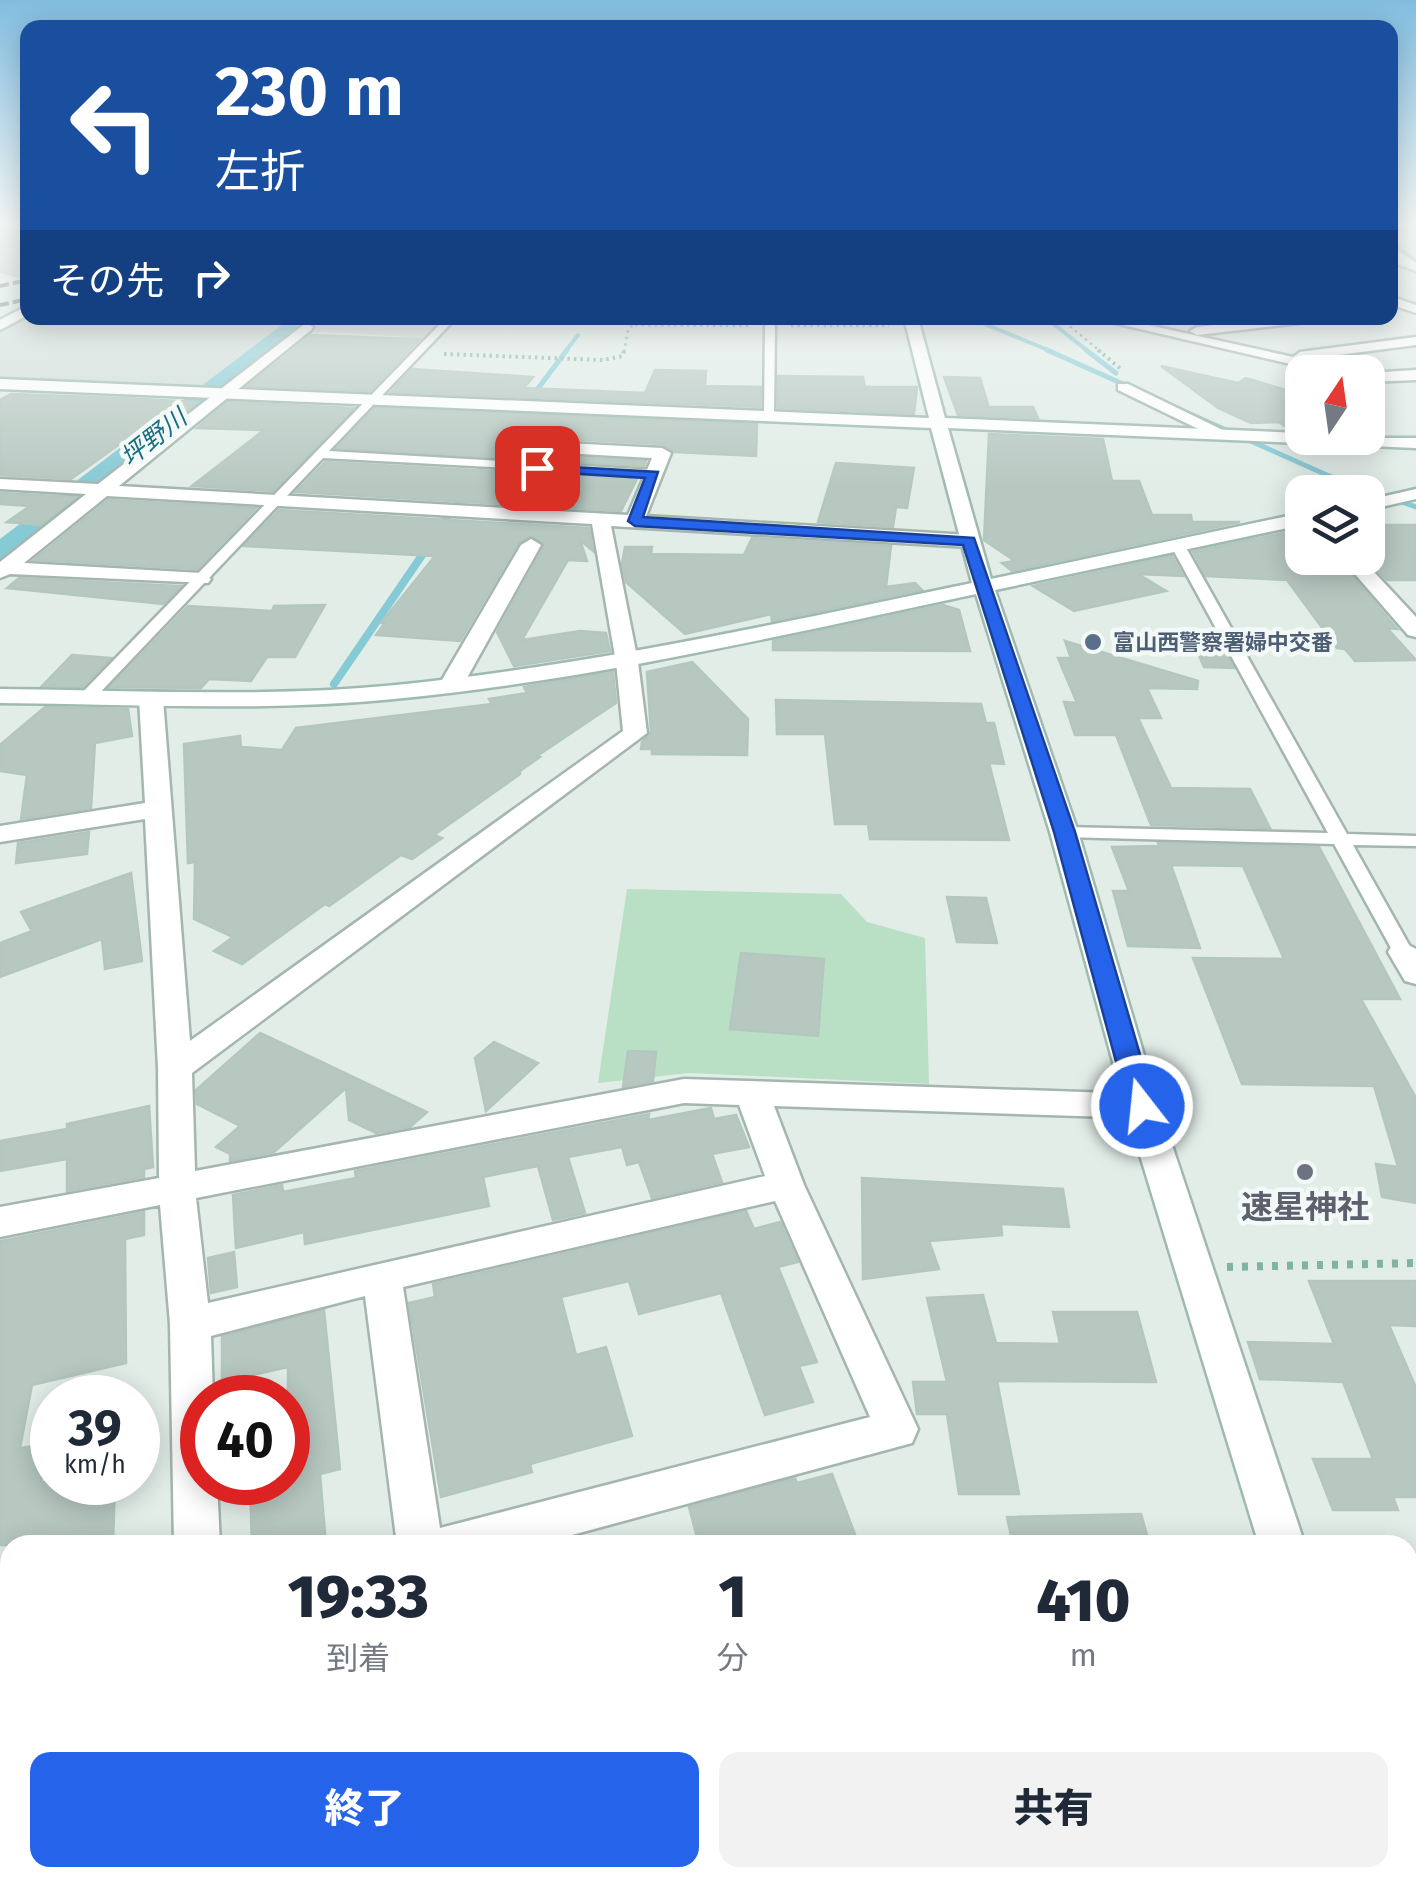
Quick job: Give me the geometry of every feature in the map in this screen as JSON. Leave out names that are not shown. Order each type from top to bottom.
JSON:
[{"type":"street","points":[[912,325],[969,541],[1064,832],[1142,1106],[1279,1535]]},
{"type":"street","points":[[1132,325],[1285,359]]},
{"type":"street","points":[[1173,334],[1249,325]]},
{"type":"street","points":[[2,563],[77,488],[306,327]]},
{"type":"street","points":[[1282,358],[1416,340]]},
{"type":"street","points":[[1385,377],[1416,375]]},
{"type":"street","points":[[1123,379],[1229,435]]},
{"type":"street","points":[[0,384],[1416,443]]},
{"type":"street","points":[[2,563],[102,490],[210,393]]},
{"type":"street","points":[[508,445],[662,453],[635,521]]},
{"type":"street","points":[[0,484],[969,541]]},
{"type":"street","points":[[1385,501],[1416,494]]},
{"type":"street","points":[[175,1068],[635,733],[628,662],[600,519]]},
{"type":"street","points":[[0,696],[86,700],[294,698],[451,685],[628,662],[1285,523]]},
{"type":"street","points":[[451,685],[531,545]]},
{"type":"street","points":[[2,563],[201,579]]},
{"type":"street","points":[[1368,575],[1411,619]]},
{"type":"street","points":[[150,699],[175,1068],[178,1189],[190,1324],[197,1535]]},
{"type":"street","points":[[0,834],[158,809]]},
{"type":"street","points":[[0,1222],[684,1091],[1142,1106]]},
{"type":"street","points":[[491,1535],[898,1429],[786,1185],[752,1094]]},
{"type":"street","points":[[190,1324],[382,1276],[786,1185]]},
{"type":"street","points":[[382,1276],[419,1535]]},
{"type":"lane","points":[[86,700],[445,325]]},
{"type":"lane","points":[[769,416],[770,326]]},
{"type":"lane","points":[[321,454],[653,474]]},
{"type":"lane","points":[[1178,546],[1409,963]]},
{"type":"lane","points":[[1064,832],[1416,841]]},
{"type":"path","points":[[418,352],[603,360],[623,356],[632,325]]},
{"type":"path","points":[[1067,325],[1123,379]]},
{"type":"path","points":[[1196,1268],[1416,1263]]},
{"type":"shaded area","points":[[20,321],[20,325],[283,325],[203,388],[0,380],[0,332]]},
{"type":"shaded area","points":[[316,325],[439,325],[426,338],[308,331]]},
{"type":"green space","points":[[627,889],[841,894],[867,922],[925,938],[929,1084],[689,1073],[598,1083]]},
{"type":"building","points":[[311,335],[420,339],[370,391],[248,386]]},
{"type":"building","points":[[1161,366],[1238,383],[1246,378],[1285,390],[1285,426],[1279,422],[1251,423],[1218,408]]},
{"type":"building","points":[[412,369],[533,377],[524,388],[645,393],[655,370],[706,371],[705,386],[761,387],[760,407],[391,392]]},
{"type":"building","points":[[778,376],[863,377],[865,387],[917,387],[914,414],[778,408]]},
{"type":"building","points":[[944,377],[980,378],[990,411],[990,407],[1033,407],[1038,418],[958,415]]},
{"type":"building","points":[[11,394],[198,402],[166,427],[145,426],[71,479],[0,475],[0,400]]},
{"type":"building","points":[[228,402],[354,408],[273,491],[192,486],[264,430],[197,428]]},
{"type":"building","points":[[375,408],[757,424],[756,456],[675,452],[662,444],[508,436],[496,444],[508,454],[646,461],[644,466],[337,448]]},
{"type":"building","points":[[989,434],[1103,439],[1112,481],[1139,481],[1152,515],[1191,515],[1192,522],[1240,522],[1012,571],[1002,563],[1015,561],[984,540]]},
{"type":"building","points":[[325,462],[637,479],[621,511],[296,492]]},
{"type":"building","points":[[836,463],[914,468],[907,508],[896,507],[893,527],[818,522]]},
{"type":"building","points":[[0,493],[76,497],[41,525],[7,522],[30,506],[0,504]]},
{"type":"building","points":[[108,500],[256,508],[197,569],[34,560]]},
{"type":"building","points":[[279,510],[589,528],[593,551],[580,540],[587,561],[568,560],[522,640],[580,631],[606,633],[610,651],[514,666],[497,632],[544,547],[533,536],[518,543],[460,641],[376,635],[385,623],[381,623],[435,556],[244,546]]},
{"type":"building","points":[[1385,525],[1416,525],[1416,580],[1387,580],[1382,575]]},
{"type":"building","points":[[1285,533],[1285,575],[1351,575],[1397,629],[1387,628],[1416,660],[1355,661],[1345,649],[1337,648],[1287,580],[1206,576],[1193,552]]},
{"type":"building","points":[[752,538],[891,546],[886,587],[915,583],[922,590],[772,621],[771,614],[685,634],[626,582],[622,564],[625,547],[652,547],[651,554],[744,555]]},
{"type":"building","points":[[1172,556],[1183,576],[1138,574],[1166,591],[1074,611],[1033,586]]},
{"type":"building","points":[[19,578],[181,586],[163,604],[7,588]]},
{"type":"building","points":[[325,605],[295,657],[267,657],[251,681],[209,679],[201,688],[110,687],[188,606],[272,611],[274,606]]},
{"type":"building","points":[[943,605],[959,610],[970,651],[773,650],[773,641]]},
{"type":"building","points":[[1189,632],[1214,632],[1234,668],[1204,667]]},
{"type":"building","points":[[1065,641],[1198,681],[1197,689],[1147,688],[1161,718],[1138,718],[1171,788],[1250,789],[1270,828],[1151,825],[1116,735],[1075,735],[1064,702],[1077,703],[1058,658],[1071,658]]},
{"type":"building","points":[[72,655],[111,658],[83,687],[42,686]]},
{"type":"building","points":[[692,662],[748,719],[747,755],[652,754],[652,749],[641,749],[651,733],[647,672]]},
{"type":"building","points":[[613,672],[616,703],[537,756],[540,757],[520,774],[434,835],[442,838],[412,859],[401,855],[242,964],[214,951],[233,937],[194,919],[195,862],[188,863],[184,744],[240,736],[241,747],[282,750],[296,728],[492,704],[489,699],[527,693],[524,687]]},
{"type":"building","points":[[776,700],[981,704],[986,723],[994,723],[1004,764],[989,763],[1009,840],[870,839],[868,824],[835,824],[825,734],[777,734]]},
{"type":"building","points":[[45,707],[128,709],[132,736],[95,743],[91,808],[21,819],[27,775],[0,771],[0,745]]},
{"type":"building","points":[[89,832],[87,854],[16,863],[18,843]]},
{"type":"building","points":[[1158,843],[1319,847],[1400,999],[1361,999],[1416,1098],[1416,1203],[1382,1197],[1376,1164],[1398,1167],[1374,1086],[1242,1084],[1193,958],[1284,959],[1243,866],[1171,865],[1200,948],[1128,946],[1113,891],[1129,891],[1112,847],[1159,846]]},
{"type":"building","points":[[131,873],[142,961],[105,969],[102,939],[0,977],[0,943],[32,931],[21,912]]},
{"type":"building","points":[[947,897],[986,898],[997,943],[957,942]]},
{"type":"building","points":[[741,953],[824,959],[818,1036],[730,1029]]},
{"type":"building","points":[[260,1033],[427,1112],[410,1127],[376,1133],[349,1120],[346,1088],[274,1152],[230,1161],[230,1154],[216,1147],[240,1126],[197,1104],[196,1090]]},
{"type":"building","points":[[494,1042],[538,1063],[486,1111],[475,1058]]},
{"type":"building","points":[[628,1051],[656,1052],[653,1081],[623,1087]]},
{"type":"building","points":[[149,1106],[153,1167],[144,1169],[144,1177],[67,1191],[67,1159],[0,1171],[0,1141],[67,1129],[67,1124]]},
{"type":"building","points":[[711,1108],[714,1119],[736,1115],[749,1147],[712,1154],[722,1182],[652,1198],[639,1162],[627,1165],[622,1147],[568,1157],[585,1213],[553,1220],[538,1166],[483,1177],[489,1206],[305,1244],[304,1232],[236,1248],[233,1195],[282,1185],[283,1192],[356,1178],[355,1171],[649,1114],[648,1120]]},
{"type":"building","points":[[862,1178],[1063,1189],[1069,1227],[1001,1224],[1002,1235],[929,1241],[939,1269],[863,1279]]},
{"type":"building","points":[[746,1211],[754,1229],[780,1222],[798,1262],[778,1267],[817,1362],[799,1366],[813,1402],[765,1415],[721,1293],[639,1314],[629,1281],[561,1297],[576,1355],[606,1347],[632,1436],[530,1464],[532,1472],[441,1497],[409,1303],[435,1297],[433,1284]]},
{"type":"building","points":[[144,1212],[144,1235],[125,1239],[126,1363],[75,1375],[30,1375],[20,1448],[30,1447],[30,1505],[114,1505],[113,1535],[0,1535],[1,1241]]},
{"type":"building","points":[[234,1252],[237,1287],[211,1293],[208,1258]]},
{"type":"building","points":[[1309,1281],[1416,1281],[1416,1326],[1389,1325],[1416,1388],[1416,1497],[1393,1497],[1398,1510],[1333,1510],[1313,1459],[1373,1459],[1343,1382],[1260,1379],[1248,1342],[1334,1344]]},
{"type":"building","points":[[983,1295],[996,1343],[1060,1344],[1053,1312],[1137,1312],[1156,1382],[997,1381],[1019,1494],[959,1494],[947,1414],[917,1414],[913,1382],[947,1382],[927,1298]]},
{"type":"building","points":[[324,1310],[340,1469],[320,1474],[325,1535],[252,1535],[251,1505],[310,1505],[310,1375],[288,1375],[288,1367],[253,1375],[222,1375],[222,1337]]},
{"type":"building","points":[[832,1474],[855,1535],[696,1535],[689,1507],[795,1478],[797,1483]]},
{"type":"building","points":[[1141,1514],[1147,1535],[1011,1535],[1007,1517]]},
{"type":"waterway","name":"坪野川","points":[[0,559],[299,325]]},
{"type":"waterway","points":[[987,325],[1053,352]]},
{"type":"waterway","points":[[1055,325],[1089,352]]},
{"type":"waterway","points":[[565,352],[578,335]]},
{"type":"waterway","points":[[512,423],[567,350]]},
{"type":"waterway","points":[[1047,350],[1338,480],[1416,507]]},
{"type":"waterway","points":[[1086,350],[1116,373]]},
{"type":"waterway","points":[[446,520],[496,446]]},
{"type":"waterway","points":[[438,531],[447,517]]},
{"type":"waterway","points":[[334,684],[429,545]]},
{"type":"place","name":"富山西警察署婦中交番","points":[[1093,642]]},
{"type":"place","name":"速星神社","points":[[1305,1172]]},
{"type":"route","points":[[537,468],[653,474],[635,521],[969,541],[1064,832],[1142,1106]]}]
